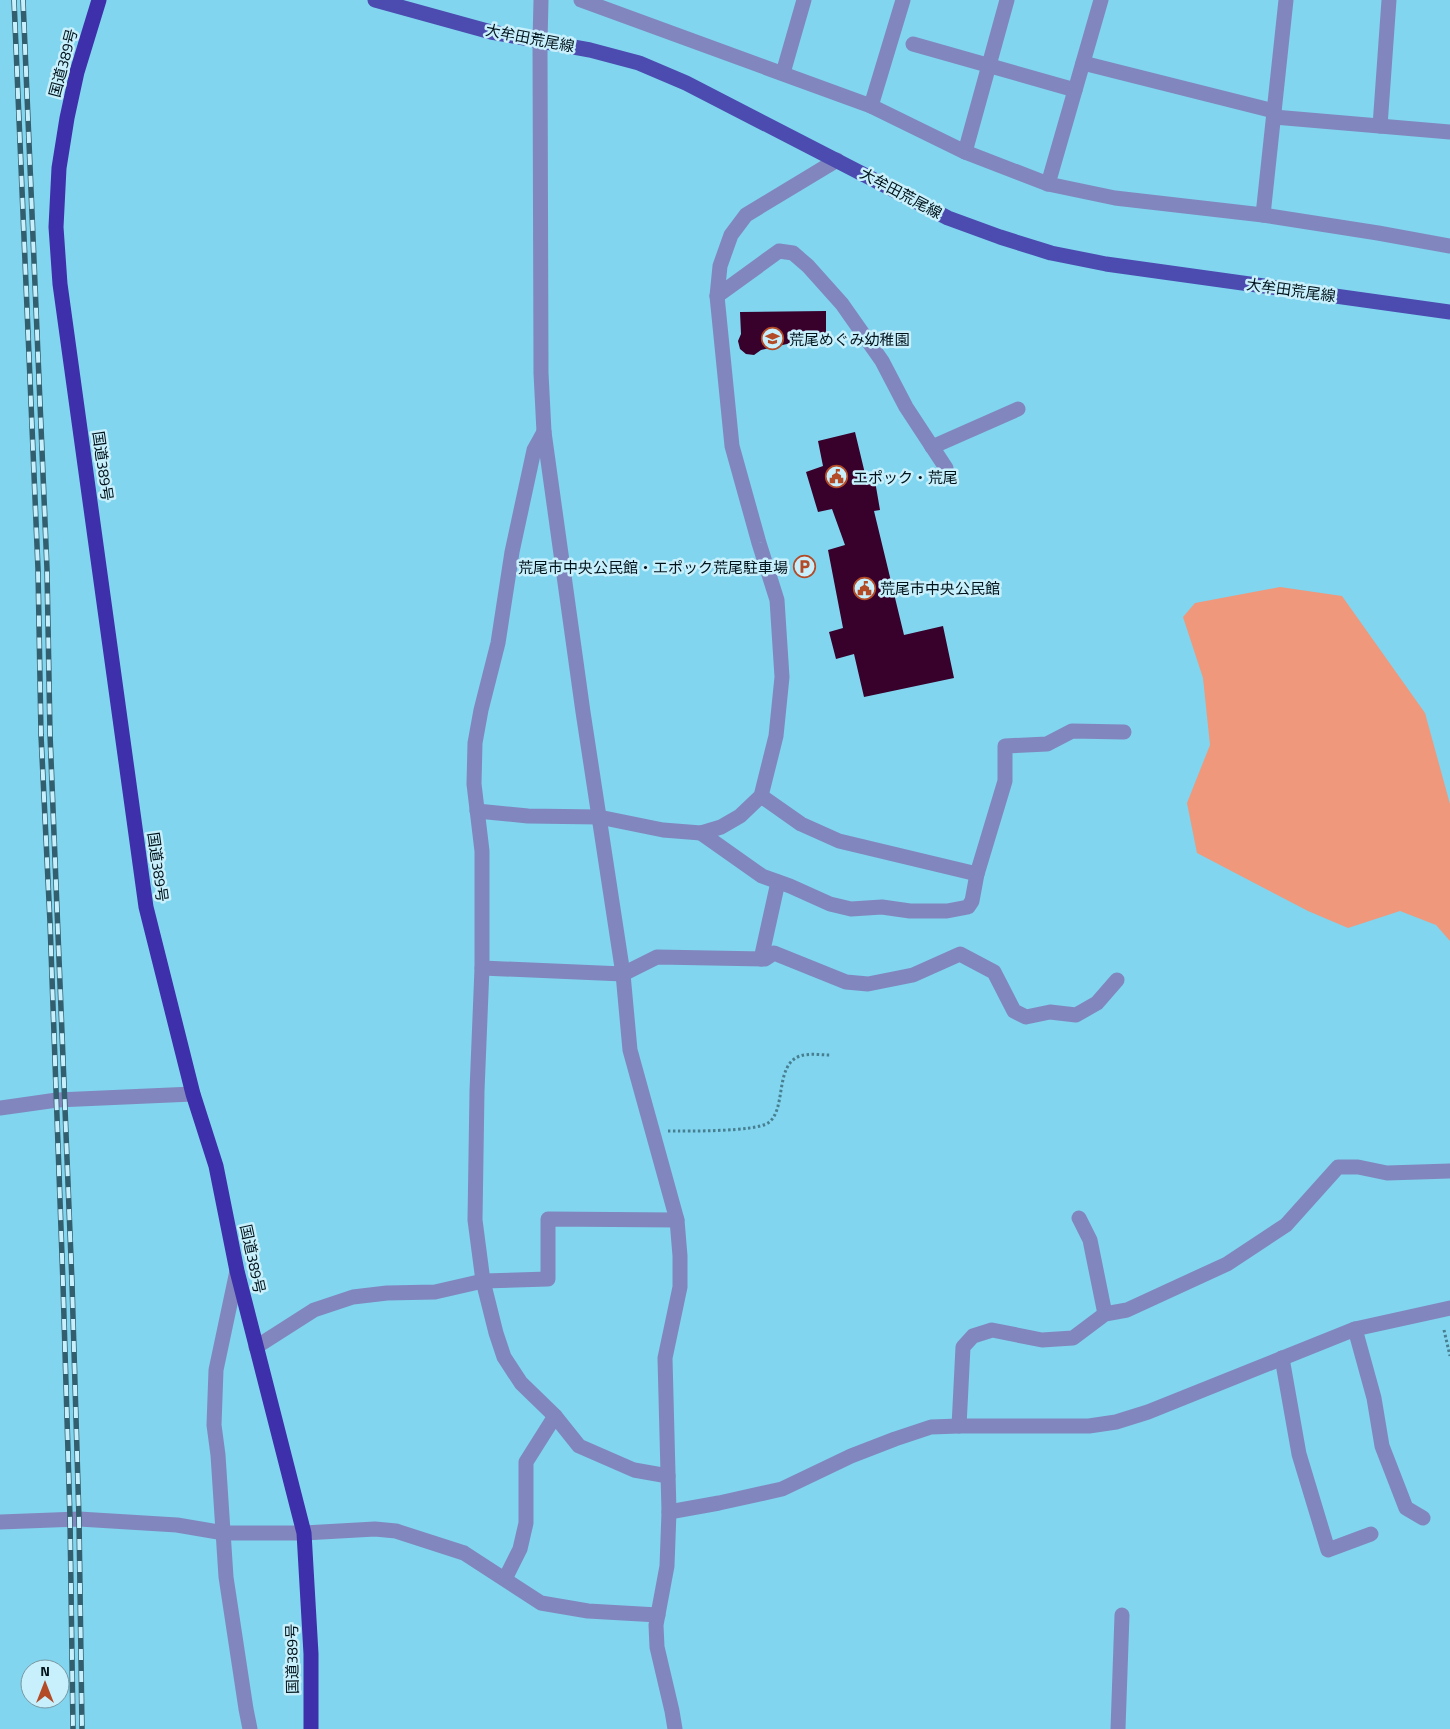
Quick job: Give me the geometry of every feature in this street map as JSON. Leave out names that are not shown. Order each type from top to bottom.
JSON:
[{"type":"highway","name":"国道389号","points":[[100,0],[77,72],[66,118],[59,168],[56,227],[60,284],[146,906],[193,1094],[216,1166],[237,1271],[304,1533],[311,1654],[310,1729]]},
{"type":"main road","name":"大牟田荒尾線","points":[[375,0],[491,32],[590,50],[639,62],[686,83],[948,218],[1051,253],[1106,264],[1450,312]]},
{"type":"street","points":[[541,0],[541,373],[544,432],[623,974],[630,1050],[677,1220],[680,1256],[680,1287],[665,1358],[668,1476],[667,1566],[656,1625],[657,1647],[675,1729]]},
{"type":"street","points":[[581,0],[871,106],[965,152],[1048,184],[1115,198],[1263,215],[1450,246]]},
{"type":"street","points":[[783,73],[804,0]]},
{"type":"street","points":[[871,106],[903,0]]},
{"type":"street","points":[[965,152],[1007,0]]},
{"type":"street","points":[[1048,184],[1101,0]]},
{"type":"street","points":[[1263,215],[1286,0]]},
{"type":"street","points":[[1380,126],[1389,0]]},
{"type":"street","points":[[913,44],[1075,90]]},
{"type":"street","points":[[1083,63],[1274,114],[1450,132]]},
{"type":"street","points":[[477,810],[528,816],[599,817],[663,830],[701,833],[721,828],[740,816],[761,796],[776,736],[782,677],[777,600],[732,446],[717,296],[720,266],[730,235],[746,215],[837,160]]},
{"type":"street","points":[[717,296],[779,251],[793,253],[808,266],[842,304],[882,361],[906,407],[946,468]]},
{"type":"street","points":[[932,447],[1018,409]]},
{"type":"street","points":[[544,432],[534,450],[512,552],[498,643],[481,710],[475,743],[474,784],[482,850],[482,968],[477,1091],[475,1220],[483,1281],[496,1333],[504,1357],[521,1383],[555,1416],[578,1446],[634,1470],[668,1476]]},
{"type":"street","points":[[701,833],[762,876],[830,904],[851,910],[882,906],[910,911],[947,911],[968,906],[972,901],[977,874],[1006,781],[1005,746],[1047,744],[1072,731],[1124,732]]},
{"type":"street","points":[[761,796],[801,824],[839,841],[977,874]]},
{"type":"street","points":[[761,959],[778,882]]},
{"type":"street","points":[[482,968],[623,974],[657,957],[765,959],[774,953],[846,982],[868,984],[914,975],[960,954],[994,972],[1014,1011],[1026,1017],[1050,1012],[1076,1015],[1097,1003],[1117,980]]},
{"type":"street","points":[[0,1108],[57,1100],[193,1094]]},
{"type":"street","points":[[959,1426],[963,1347],[972,1336],[992,1330],[1042,1340],[1073,1338],[1105,1314],[1127,1310],[1227,1264],[1286,1225],[1338,1167],[1358,1167],[1387,1173],[1450,1171]]},
{"type":"street","points":[[1080,1218],[1090,1240],[1105,1314]]},
{"type":"street","points":[[256,1347],[314,1310],[353,1297],[387,1293],[435,1292],[483,1281],[548,1279],[548,1219],[677,1220]]},
{"type":"street","points":[[237,1271],[216,1370],[214,1425],[226,1577],[250,1729]]},
{"type":"street","points":[[668,1512],[719,1504],[782,1490],[851,1456],[894,1439],[932,1427],[1089,1426],[1116,1422],[1148,1412],[1355,1329],[1450,1308]]},
{"type":"street","points":[[1355,1329],[1374,1398],[1382,1446],[1406,1508],[1423,1518]]},
{"type":"street","points":[[1282,1358],[1299,1454],[1328,1550],[1371,1534]]},
{"type":"street","points":[[504,1579],[520,1549],[526,1523],[526,1462],[555,1416]]},
{"type":"street","points":[[0,1522],[79,1519],[178,1525],[224,1533],[304,1533],[375,1529],[396,1531],[464,1553],[541,1603],[588,1611],[658,1615]]},
{"type":"street","points":[[1118,1729],[1122,1615]]},
{"type":"path","points":[[652,1132],[732,1130],[766,1124],[774,1118],[787,1066],[799,1056],[831,1055]]},
{"type":"path","points":[[1444,1330],[1450,1356]]},
{"type":"shaded area","points":[[1280,587],[1342,596],[1425,713],[1450,804],[1450,941],[1436,925],[1400,911],[1348,928],[1308,911],[1197,853],[1187,803],[1210,745],[1203,678],[1183,617],[1195,603]]},
{"type":"building","name":"荒尾めぐみ幼稚園","points":[[826,311],[826,335],[761,350],[754,355],[746,354],[740,349],[738,341],[741,334],[740,312]]},
{"type":"building","name":"荒尾市中央公民館","points":[[855,432],[867,482],[875,481],[880,510],[874,511],[904,635],[943,626],[954,678],[864,697],[854,654],[836,659],[829,632],[843,628],[828,550],[845,545],[832,509],[818,512],[806,472],[823,466],[818,441]]},
{"type":"railway","points":[[14,0],[38,569],[41,735],[50,922],[63,1284],[70,1519],[73,1729]]},
{"type":"railway","points":[[23,0],[47,569],[50,734],[72,1283],[79,1519],[82,1729]]},
{"type":"place","name":"荒尾めぐみ幼稚園","points":[[773,339]]},
{"type":"place","name":"エポック・荒尾","points":[[837,477]]},
{"type":"place","name":"荒尾市中央公民館・エポック荒尾駐車場","points":[[804,567]]},
{"type":"place","name":"荒尾市中央公民館","points":[[864,588]]}]
